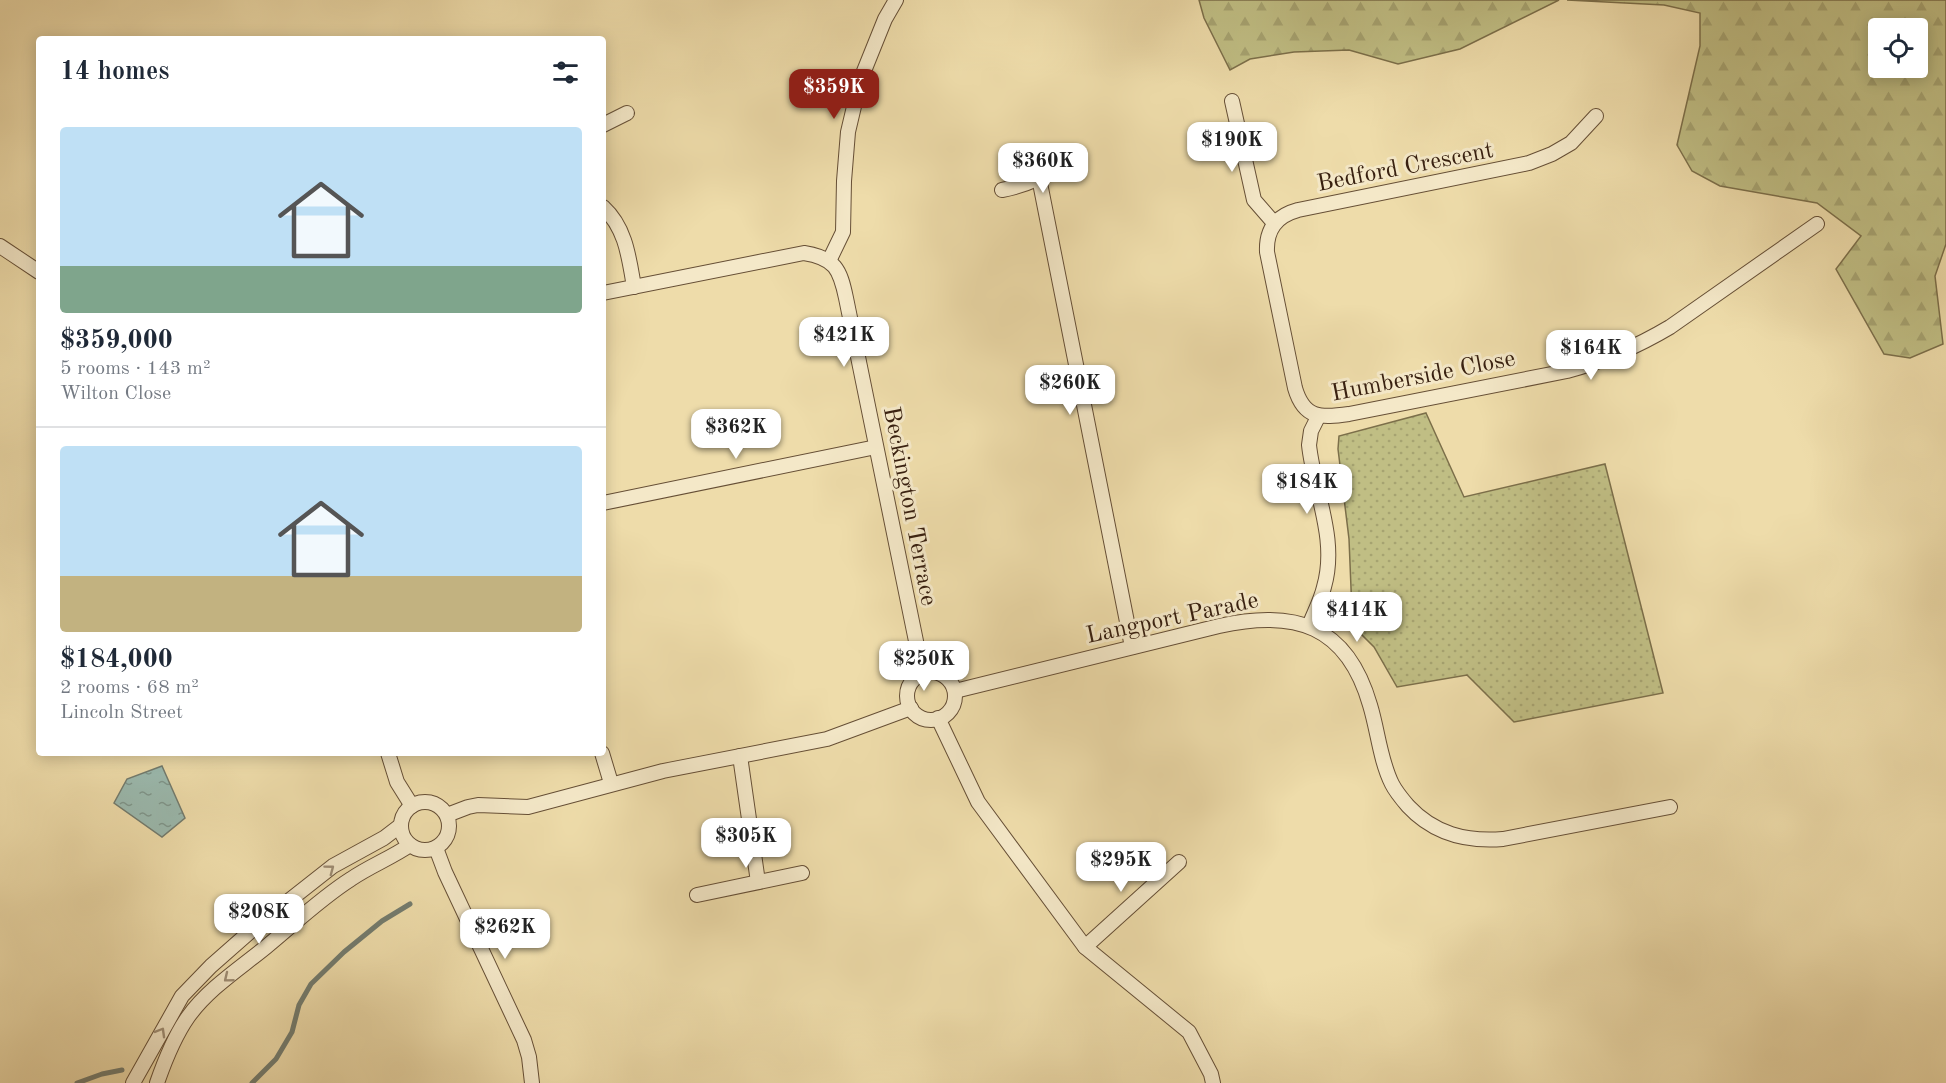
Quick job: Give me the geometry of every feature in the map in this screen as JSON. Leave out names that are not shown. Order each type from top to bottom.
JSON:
[{"type":"street","points":[[606,292],[804,253],[821,256],[829,261],[843,232],[848,132],[860,81],[880,30],[896,0]]},
{"type":"street","points":[[1232,100],[1254,200],[1274,223],[1268,238],[1268,252],[1295,388],[1303,406],[1318,417],[1311,431],[1309,445],[1328,536],[1328,556],[1325,586],[1309,626]]},
{"type":"street","points":[[606,124],[627,113]]},
{"type":"street","name":"Bedford Crescent","points":[[1274,223],[1281,217],[1298,210],[1529,163],[1571,143],[1596,116]]},
{"type":"street","points":[[1002,190],[1022,186],[1069,160]]},
{"type":"street","points":[[1039,178],[1132,647]]},
{"type":"street","points":[[606,210],[622,234],[634,286]]},
{"type":"street","name":"Humberside Close","points":[[1318,417],[1348,414],[1567,371],[1592,364],[1648,340],[1670,327],[1817,224]]},
{"type":"street","points":[[0,246],[36,265]]},
{"type":"street","name":"Beckington Terrace","points":[[829,261],[838,270],[843,284],[916,646],[926,672]]},
{"type":"street","points":[[606,502],[876,447]]},
{"type":"street","name":"Langport Parade","points":[[954,691],[1245,620],[1273,618],[1309,626],[1337,644],[1356,668],[1371,706],[1392,785],[1413,812],[1432,827],[1451,835],[1483,841],[1670,807]]},
{"type":"street","points":[[926,672],[943,675],[950,681],[954,691],[955,701],[951,709],[946,715],[933,720],[916,715],[907,696],[908,688],[913,680],[926,672]]},
{"type":"street","points":[[447,815],[468,807],[478,806],[528,807],[611,783],[663,771],[827,740],[911,708]]},
{"type":"street","points":[[938,718],[978,802],[1085,947],[1189,1032],[1211,1074],[1213,1083]]},
{"type":"street","points":[[389,756],[397,782],[412,806]]},
{"type":"street","points":[[603,756],[611,783]]},
{"type":"street","points":[[740,756],[758,882]]},
{"type":"street","points":[[425,802],[432,803],[447,815],[449,823],[447,838],[436,848],[423,850],[410,845],[402,833],[403,818],[412,806],[425,802]]},
{"type":"street","points":[[133,1083],[182,996],[211,966],[253,929],[333,866],[384,838],[401,825]]},
{"type":"street","points":[[157,1083],[180,1029],[210,993],[336,889],[371,867],[394,857],[410,845]]},
{"type":"street","points":[[436,848],[445,872],[524,1040],[529,1057],[532,1083]]},
{"type":"street","points":[[1085,947],[1179,862]]},
{"type":"street","points":[[697,895],[802,873]]},
{"type":"green space","points":[[1199,0],[1559,0],[1460,49],[1398,64],[1349,50],[1294,52],[1250,59],[1230,70],[1204,18]]},
{"type":"green space","points":[[1567,0],[1946,0],[1946,244],[1935,276],[1943,344],[1910,358],[1884,354],[1836,269],[1861,236],[1817,203],[1720,186],[1692,171],[1677,145],[1700,46],[1700,13],[1664,5]]},
{"type":"green space","points":[[1426,413],[1464,497],[1605,464],[1663,693],[1514,722],[1467,675],[1397,687],[1374,647],[1359,632],[1352,612],[1349,539],[1338,449],[1339,436]]},
{"type":"water","points":[[162,766],[185,818],[162,837],[114,803],[127,779]]},
{"type":"waterway","points":[[252,1083],[276,1059],[292,1032],[299,1005],[311,984],[344,952],[382,921],[410,904]]},
{"type":"waterway","points":[[77,1083],[122,1070]]}]
